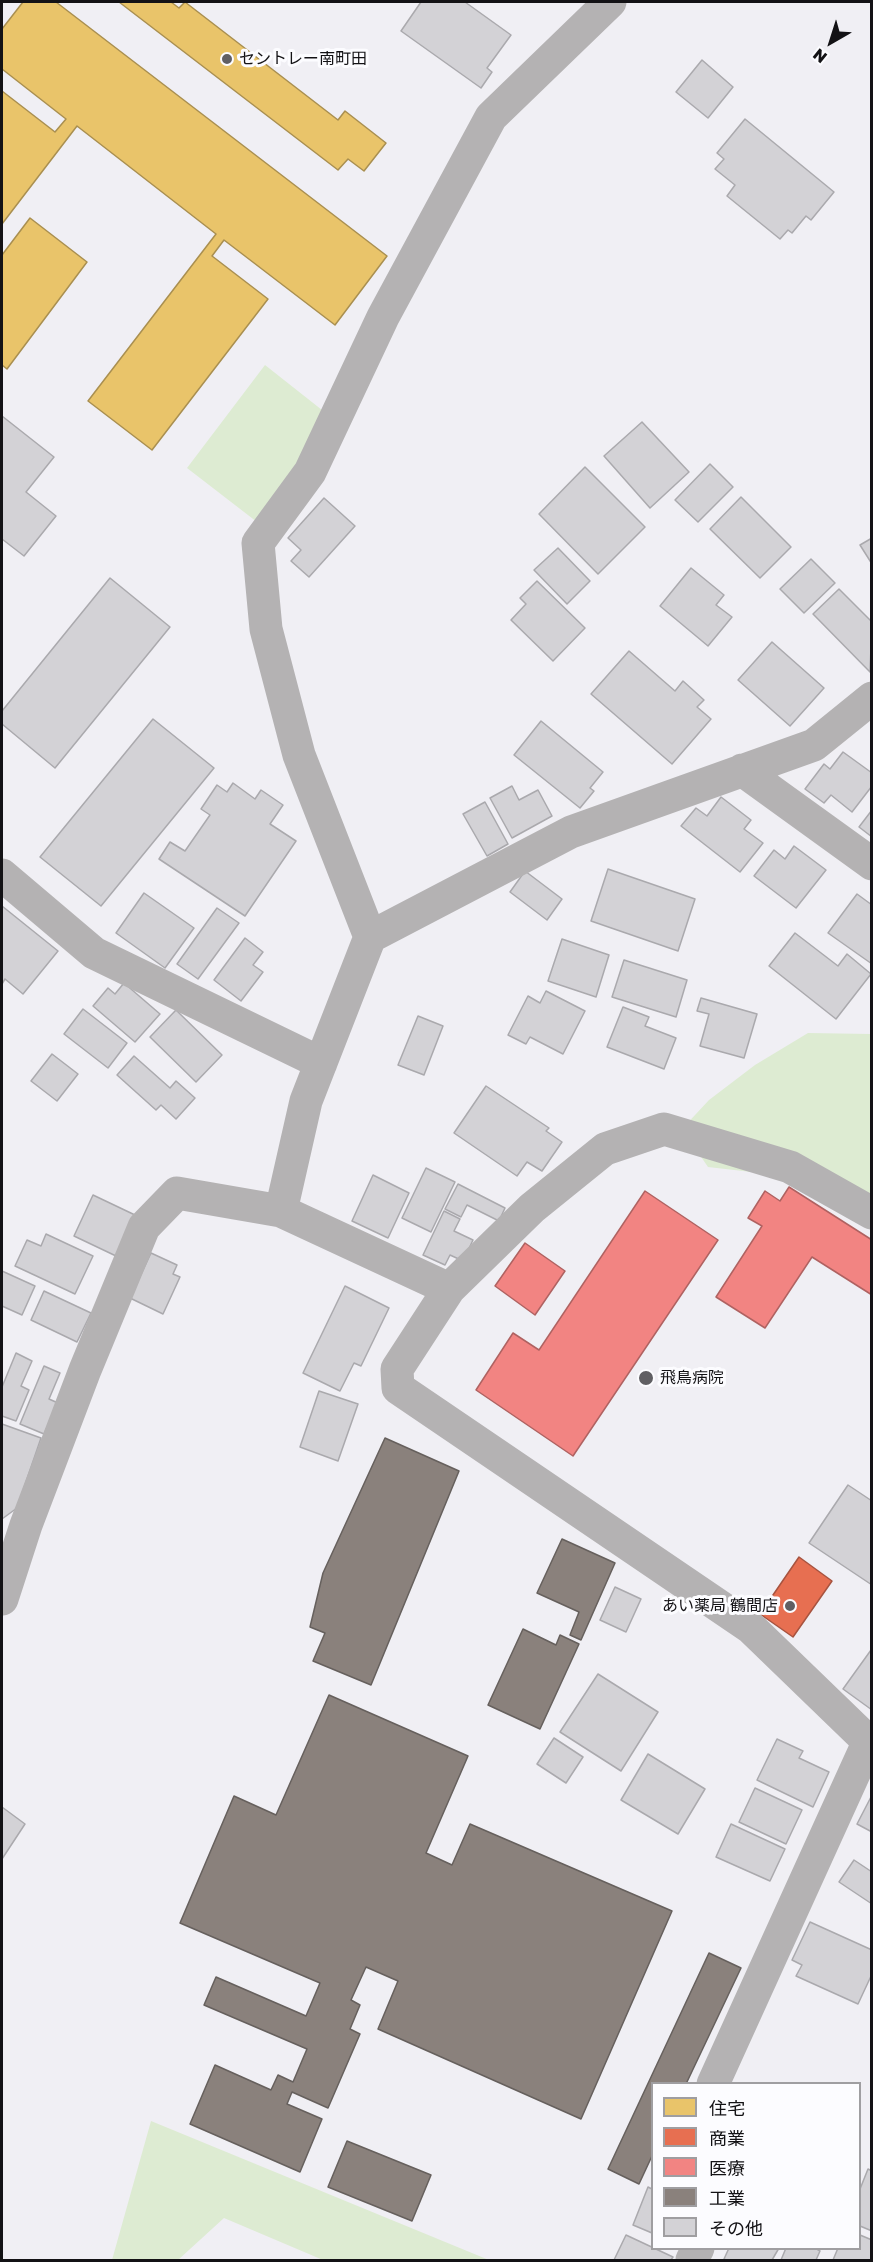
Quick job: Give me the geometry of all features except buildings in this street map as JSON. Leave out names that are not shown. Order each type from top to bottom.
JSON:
[{"type":"street","points":[[370,936],[299,755],[266,629],[258,543],[310,472],[383,317],[491,117],[610,2]]},
{"type":"street","points":[[281,1211],[306,1101],[370,936],[571,832],[813,746],[872,698]]},
{"type":"street","points":[[742,770],[872,864]]},
{"type":"street","points":[[2,875],[94,953],[321,1063]]},
{"type":"street","points":[[714,2082],[870,1744],[750,1628],[398,1388],[397,1369],[449,1289],[532,1208],[605,1149],[664,1129],[790,1167],[872,1213]]},
{"type":"street","points":[[2,1599],[26,1525],[144,1227],[177,1193],[281,1211],[449,1289]]},
{"type":"green space","points":[[265,365],[322,410],[299,463],[257,522],[187,468]]},
{"type":"green space","points":[[808,1033],[871,1034],[871,1199],[847,1183],[708,1167],[682,1129],[709,1100],[755,1065]]},
{"type":"green space","points":[[151,2121],[489,2260],[323,2260],[224,2218],[178,2260],[112,2260]]},
{"type":"place","name":"セントレー南町田","points":[[227,59]]},
{"type":"place","name":"飛鳥病院","points":[[646,1378]]},
{"type":"place","name":"あい薬局 鶴間店","points":[[790,1606]]}]
